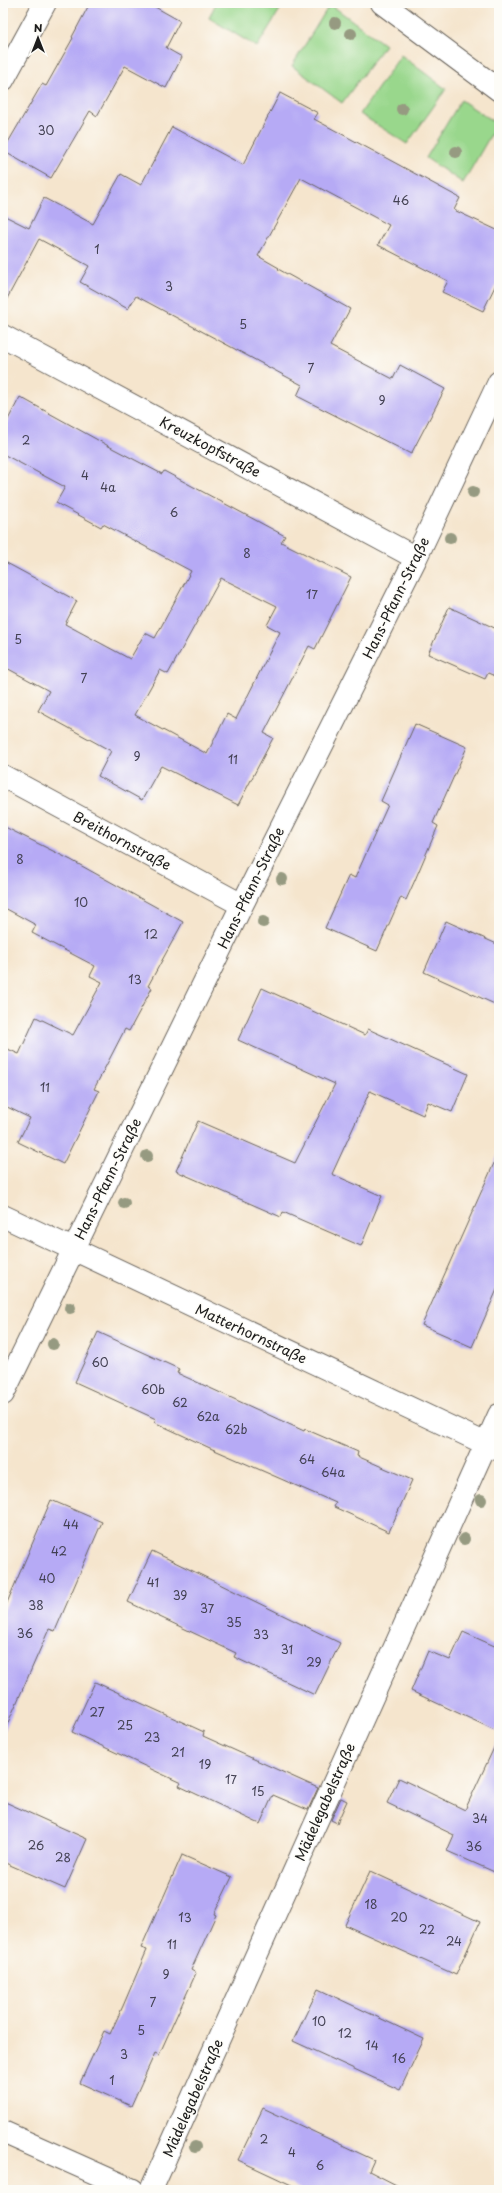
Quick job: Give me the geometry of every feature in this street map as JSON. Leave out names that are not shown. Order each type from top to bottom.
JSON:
[{"type":"street","points":[[3,80],[45,3]]},
{"type":"street","points":[[382,3],[499,90]]},
{"type":"street","name":"Kreuzkopfstraße","points":[[3,336],[416,558]]},
{"type":"street","name":"Hans-Pfann-Straße","points":[[3,1394],[242,905],[416,558],[499,382]]},
{"type":"street","name":"Breithornstraße","points":[[3,776],[242,905]]},
{"type":"street","name":"Matterhornstraße","points":[[3,1216],[492,1447]]},
{"type":"street","name":"Mädelegabelstraße","points":[[151,2190],[492,1447],[499,1415]]},
{"type":"street","points":[[3,2132],[133,2190]]},
{"type":"green space","points":[[216,3],[284,3],[257,47],[209,18]]},
{"type":"green space","points":[[330,4],[385,45],[342,103],[292,66]]},
{"type":"green space","points":[[401,55],[446,89],[407,144],[360,114]]},
{"type":"green space","points":[[461,100],[497,124],[463,183],[426,158]]},
{"type":"building","points":[[90,3],[148,3],[180,21],[166,48],[182,57],[166,88],[125,66],[97,116],[90,111],[51,178],[3,151],[42,84],[46,86],[73,38],[72,37]]},
{"type":"building","points":[[280,93],[318,113],[314,119],[460,198],[454,210],[499,231],[499,278],[483,311],[442,292],[448,281],[378,245],[389,225],[301,178],[258,256],[279,268],[278,269],[350,309],[330,346],[393,379],[400,365],[445,389],[411,454],[297,396],[302,385],[136,296],[128,309],[80,282],[89,266],[39,239],[3,306],[3,215],[29,228],[44,198],[93,224],[121,174],[141,185],[172,127],[243,165]]},
{"type":"building","points":[[20,397],[114,449],[162,474],[164,471],[285,536],[281,542],[351,577],[315,649],[309,646],[264,733],[273,738],[238,805],[161,766],[142,800],[98,776],[111,751],[38,711],[49,691],[3,666],[3,561],[77,601],[65,624],[130,659],[145,633],[155,638],[191,571],[103,524],[101,527],[56,503],[65,487],[3,454],[3,429]],"holes":[[[221,578],[277,606],[267,625],[280,632],[236,719],[227,714],[207,754],[135,715],[160,670],[168,674]]]},
{"type":"building","points":[[449,607],[499,630],[499,678],[488,673],[485,679],[428,654]]},
{"type":"building","points":[[415,724],[467,747],[433,823],[438,826],[415,880],[406,900],[401,897],[377,951],[325,928],[349,875],[355,878],[388,805],[381,801]]},
{"type":"building","points":[[3,826],[71,860],[183,922],[148,986],[152,988],[129,1031],[125,1029],[94,1089],[99,1091],[63,1164],[18,1142],[30,1118],[3,1105],[3,1047],[19,1054],[36,1017],[73,1035],[102,982],[90,976],[95,966],[32,933],[36,925],[3,907]]},
{"type":"building","points":[[446,921],[499,945],[499,1006],[424,972]]},
{"type":"building","points":[[262,988],[365,1035],[368,1029],[468,1074],[452,1112],[428,1102],[423,1115],[370,1091],[332,1174],[382,1196],[361,1246],[283,1212],[281,1217],[176,1171],[198,1121],[295,1163],[335,1084],[238,1040]]},
{"type":"building","points":[[499,1152],[499,1285],[472,1347],[422,1325]]},
{"type":"building","points":[[98,1332],[179,1369],[177,1373],[304,1431],[305,1429],[358,1452],[357,1456],[412,1480],[389,1532],[334,1507],[336,1503],[210,1448],[154,1422],[156,1419],[75,1382]]},
{"type":"building","points":[[51,1500],[102,1522],[55,1631],[49,1629],[3,1734],[3,1612]]},
{"type":"building","points":[[152,1551],[340,1643],[315,1695],[234,1657],[236,1653],[128,1602]]},
{"type":"building","points":[[463,1632],[499,1648],[499,1732],[411,1691],[428,1651],[450,1660]]},
{"type":"building","points":[[95,1682],[204,1732],[203,1736],[318,1788],[308,1810],[273,1795],[260,1824],[179,1786],[181,1783],[72,1732]]},
{"type":"building","points":[[499,1737],[499,1874],[447,1851],[454,1835],[387,1803],[399,1778],[465,1810]]},
{"type":"building","points":[[341,1798],[347,1801],[337,1823],[331,1820]]},
{"type":"building","points":[[3,1801],[87,1839],[65,1889],[3,1862]]},
{"type":"building","points":[[182,1855],[232,1877],[214,1914],[216,1915],[191,1970],[196,1973],[159,2055],[155,2053],[131,2106],[80,2083],[104,2031],[110,2034],[123,2006],[147,1950],[141,1948]]},
{"type":"building","points":[[370,1871],[480,1922],[456,1975],[345,1925]]},
{"type":"building","points":[[318,1989],[424,2039],[400,2090],[293,2041]]},
{"type":"building","points":[[263,2108],[374,2160],[369,2171],[406,2190],[302,2190],[238,2160]]}]
